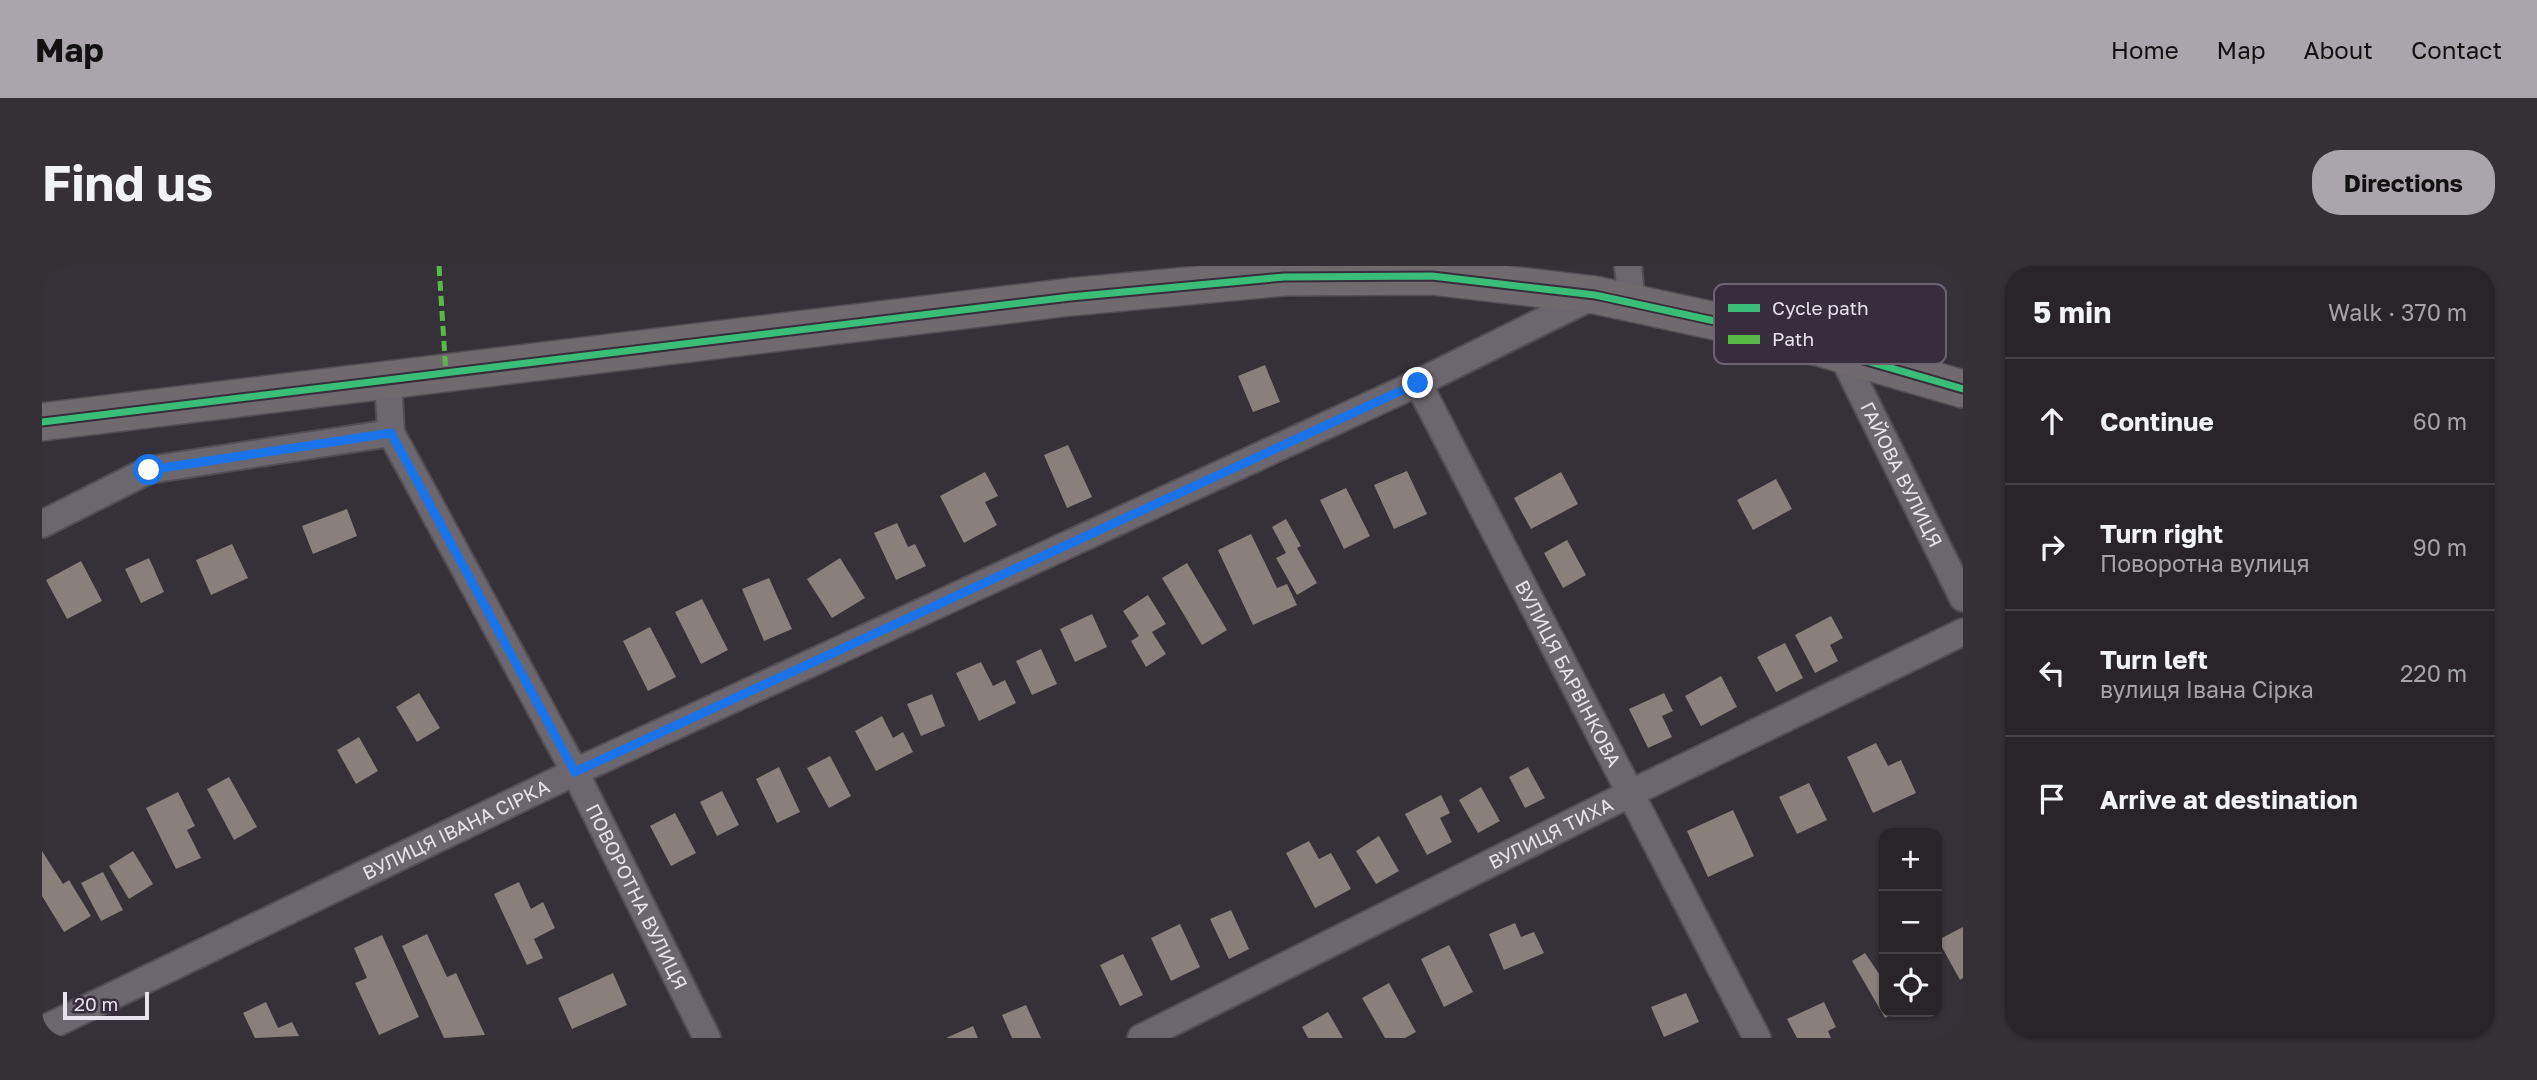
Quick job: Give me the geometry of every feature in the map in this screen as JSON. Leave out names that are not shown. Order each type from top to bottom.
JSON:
[{"type":"street","points":[[1628,266],[1632,303]]},
{"type":"street","points":[[42,422],[1056,299],[1284,277],[1432,276],[1595,295],[1714,319]]},
{"type":"street","name":"ВУЛИЦЯ ІВАНА СІРКА","points":[[42,1030],[575,772],[1418,383],[1595,295]]},
{"type":"street","name":"ГАЙОВА ВУЛИЦЯ","points":[[1846,364],[1963,598]]},
{"type":"street","points":[[1882,364],[1963,389]]},
{"type":"street","name":"ПОВОРОТНА ВУЛИЦЯ","points":[[388,379],[391,433],[575,772],[707,1038]]},
{"type":"street","name":"ВУЛИЦЯ БАРВІНКОВА","points":[[1418,383],[1757,1038]]},
{"type":"street","points":[[42,524],[149,470],[391,433]]},
{"type":"street","name":"ВУЛИЦЯ ТИХА","points":[[1141,1038],[1631,793],[1963,632]]},
{"type":"building","points":[[1265,365],[1280,402],[1253,412],[1238,376]]},
{"type":"building","points":[[1068,445],[1092,497],[1067,508],[1044,455]]},
{"type":"building","points":[[1407,471],[1427,514],[1394,529],[1374,485]]},
{"type":"building","points":[[985,472],[998,496],[985,502],[997,525],[964,543],[940,496]]},
{"type":"building","points":[[1561,472],[1578,504],[1531,529],[1514,498]]},
{"type":"building","points":[[1776,479],[1792,509],[1753,530],[1737,500]]},
{"type":"building","points":[[1346,488],[1370,536],[1344,549],[1320,500]]},
{"type":"building","points":[[347,509],[357,536],[313,554],[302,526]]},
{"type":"building","points":[[1286,519],[1301,546],[1297,548],[1317,583],[1297,595],[1276,558],[1286,553],[1272,527]]},
{"type":"building","points":[[897,523],[908,547],[915,544],[926,566],[896,580],[874,533]]},
{"type":"building","points":[[1251,534],[1277,588],[1287,584],[1297,605],[1253,625],[1218,550]]},
{"type":"building","points":[[1567,540],[1586,575],[1563,588],[1544,553]]},
{"type":"building","points":[[232,544],[248,578],[211,595],[196,560]]},
{"type":"building","points":[[149,558],[164,592],[141,603],[125,569]]},
{"type":"building","points":[[840,558],[865,598],[832,618],[807,579]]},
{"type":"building","points":[[81,561],[102,601],[67,619],[46,580]]},
{"type":"building","points":[[1187,563],[1227,630],[1202,645],[1162,578]]},
{"type":"building","points":[[769,578],[792,629],[764,641],[742,589]]},
{"type":"building","points":[[1148,595],[1166,624],[1152,632],[1166,654],[1146,667],[1131,641],[1139,636],[1123,611]]},
{"type":"building","points":[[702,599],[728,650],[701,664],[675,612]]},
{"type":"building","points":[[1092,614],[1107,647],[1075,662],[1060,629]]},
{"type":"building","points":[[1831,616],[1843,638],[1830,645],[1838,661],[1815,673],[1795,635]]},
{"type":"building","points":[[650,627],[676,677],[648,691],[623,641]]},
{"type":"building","points":[[1785,643],[1803,678],[1776,692],[1757,657]]},
{"type":"building","points":[[1041,649],[1057,684],[1032,695],[1016,661]]},
{"type":"building","points":[[981,662],[993,686],[1005,680],[1016,703],[979,721],[956,673]]},
{"type":"building","points":[[1721,676],[1737,707],[1701,726],[1685,696]]},
{"type":"building","points":[[419,693],[440,728],[417,742],[396,707]]},
{"type":"building","points":[[1664,693],[1673,711],[1662,716],[1672,737],[1648,748],[1629,709]]},
{"type":"building","points":[[932,694],[945,726],[921,736],[907,704]]},
{"type":"building","points":[[882,716],[893,738],[903,732],[913,752],[876,771],[855,731]]},
{"type":"building","points":[[359,737],[378,771],[356,784],[337,750]]},
{"type":"building","points":[[1876,743],[1888,766],[1901,760],[1916,793],[1873,813],[1847,757]]},
{"type":"building","points":[[830,756],[851,796],[829,808],[807,768]]},
{"type":"building","points":[[779,767],[800,812],[777,823],[756,779]]},
{"type":"building","points":[[1528,767],[1545,798],[1525,808],[1509,777]]},
{"type":"building","points":[[229,777],[257,827],[234,840],[207,789]]},
{"type":"building","points":[[1809,783],[1827,820],[1797,834],[1779,797]]},
{"type":"building","points":[[1481,787],[1500,821],[1478,833],[1459,800]]},
{"type":"building","points":[[722,791],[739,825],[717,836],[700,802]]},
{"type":"building","points":[[178,792],[195,826],[187,830],[201,858],[176,869],[146,808]]},
{"type":"building","points":[[1441,795],[1450,813],[1440,818],[1452,842],[1427,855],[1405,814]]},
{"type":"building","points":[[1733,810],[1754,856],[1708,877],[1687,831]]},
{"type":"building","points":[[675,813],[696,853],[671,866],[650,826]]},
{"type":"building","points":[[1379,836],[1399,871],[1376,884],[1356,851]]},
{"type":"building","points":[[1309,841],[1319,859],[1331,853],[1351,889],[1315,908],[1286,853]]},
{"type":"building","points":[[42,851],[63,884],[69,880],[91,916],[64,932],[42,896]]},
{"type":"building","points":[[133,851],[153,884],[129,899],[109,866]]},
{"type":"building","points":[[103,872],[123,910],[101,921],[81,883]]},
{"type":"building","points":[[519,882],[531,909],[543,902],[555,928],[534,939],[543,958],[527,965],[494,894]]},
{"type":"building","points":[[1231,910],[1249,949],[1229,959],[1210,919]]},
{"type":"building","points":[[1515,923],[1521,937],[1534,932],[1544,953],[1504,970],[1489,934]]},
{"type":"building","points":[[1180,924],[1200,967],[1171,981],[1151,938]]},
{"type":"building","points":[[1963,927],[1963,978],[1960,980],[1942,947],[1942,938]]},
{"type":"building","points":[[427,934],[447,977],[456,973],[485,1035],[444,1038],[402,946]]},
{"type":"building","points":[[382,935],[419,1017],[379,1035],[355,983],[367,978],[354,948]]},
{"type":"building","points":[[1449,945],[1473,992],[1444,1007],[1421,959]]},
{"type":"building","points":[[1865,953],[1879,974],[1879,1008],[1852,961]]},
{"type":"building","points":[[1123,954],[1143,995],[1120,1006],[1100,965]]},
{"type":"building","points":[[613,973],[627,1005],[572,1029],[558,998]]},
{"type":"building","points":[[1389,983],[1416,1032],[1405,1038],[1385,1038],[1362,998]]},
{"type":"building","points":[[1686,993],[1699,1022],[1664,1037],[1651,1007]]},
{"type":"building","points":[[266,1002],[278,1028],[292,1022],[299,1036],[255,1038],[243,1013]]},
{"type":"building","points":[[1824,1002],[1836,1027],[1828,1031],[1831,1038],[1797,1038],[1787,1019]]},
{"type":"building","points":[[1026,1005],[1041,1038],[1012,1038],[1002,1015]]},
{"type":"building","points":[[1328,1012],[1343,1038],[1308,1038],[1302,1027]]},
{"type":"building","points":[[973,1026],[978,1038],[946,1038]]},
{"type":"marked path","points":[[439,266],[446,374]]},
{"type":"cycle path","points":[[42,422],[1070,297],[1284,277],[1432,276],[1595,295],[1714,321]]},
{"type":"cycle path","points":[[1877,364],[1963,389]]},
{"type":"route","points":[[149,470],[391,433],[575,772],[1418,383]]}]
